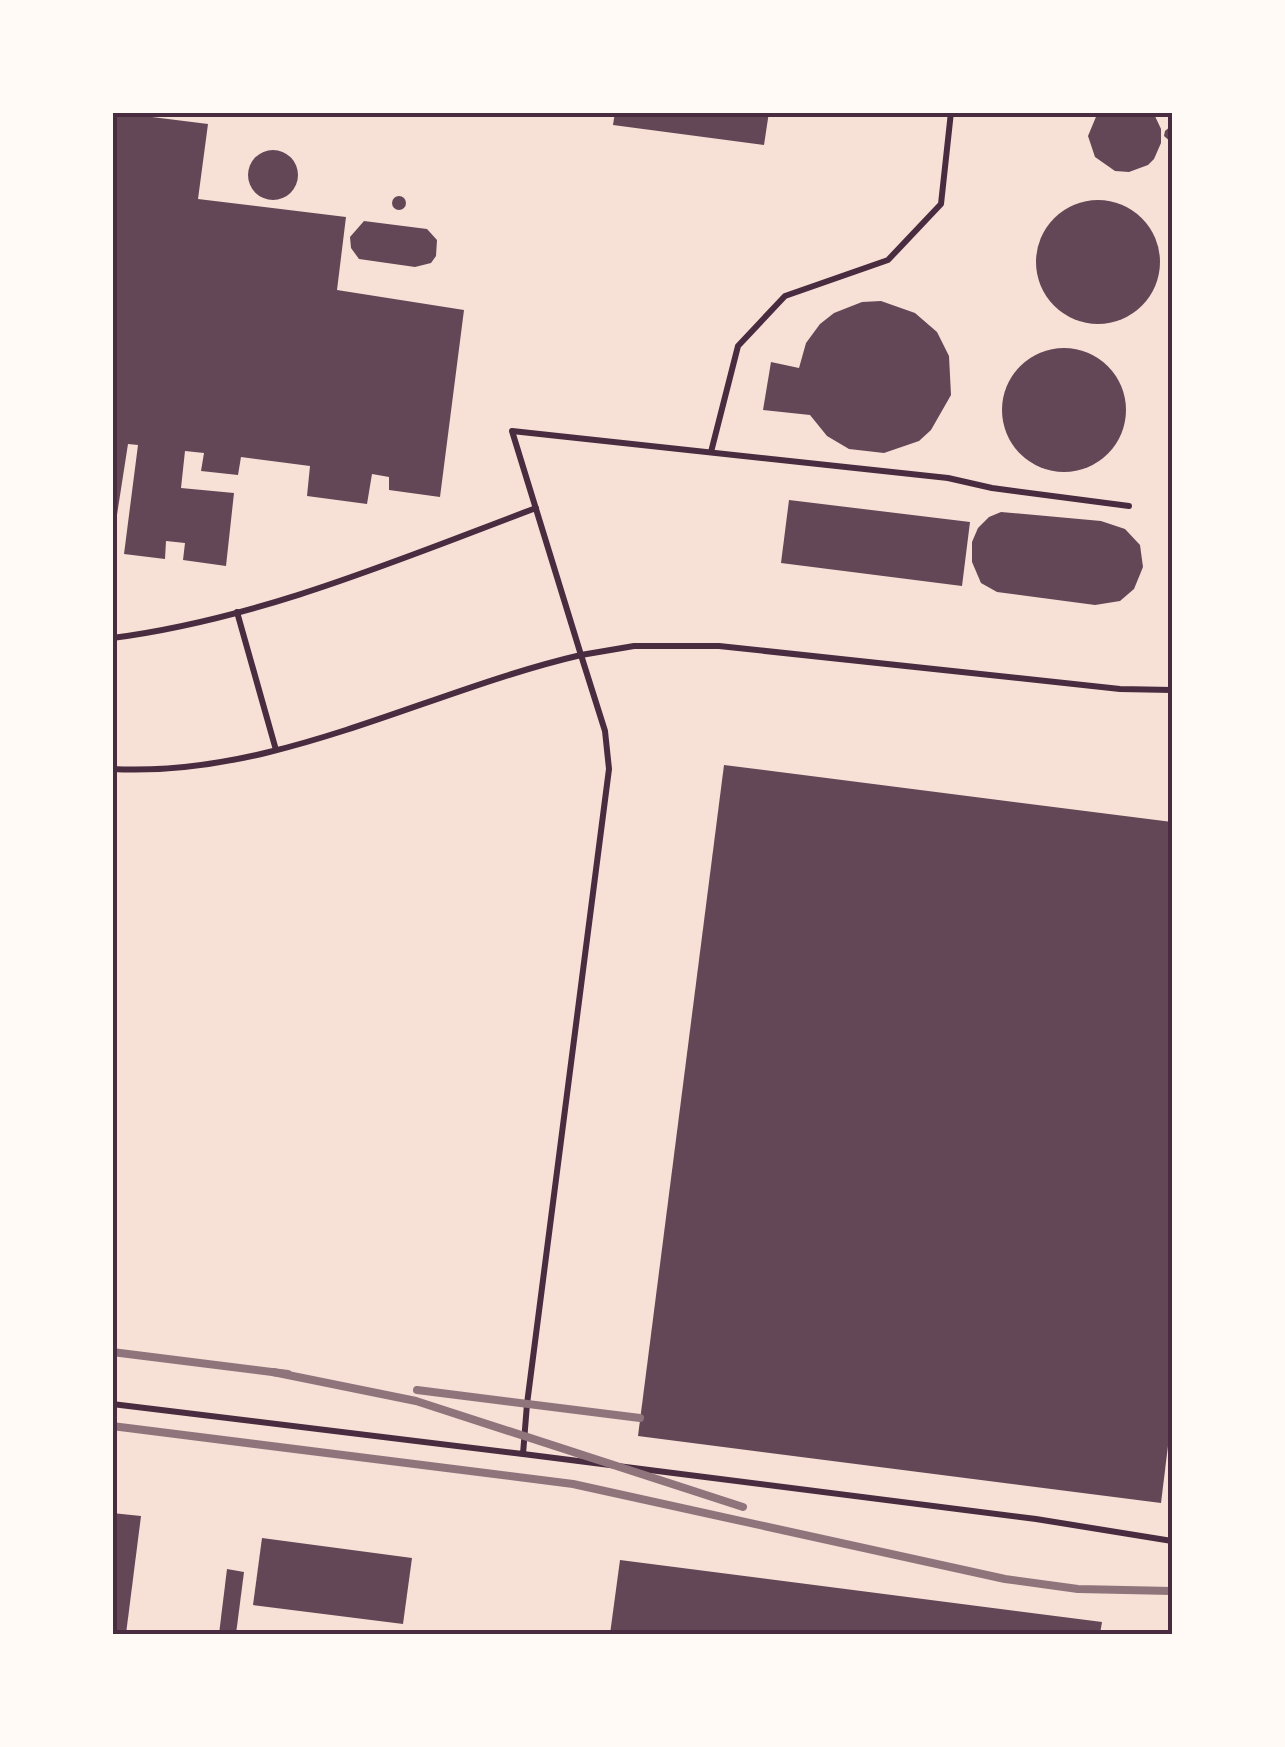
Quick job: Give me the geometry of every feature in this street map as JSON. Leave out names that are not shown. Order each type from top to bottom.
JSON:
[{"type":"lane","points":[[711,452],[738,346],[785,296],[888,260],[941,204],[951,112]]},
{"type":"lane","points":[[523,1454],[526,1404],[610,769],[605,732],[512,431],[948,478],[992,488],[1129,506]]},
{"type":"lane","points":[[112,638],[164,632],[352,578],[536,508]]},
{"type":"lane","points":[[237,612],[276,750]]},
{"type":"lane","points":[[112,769],[196,766],[276,750],[531,667],[634,646],[719,646],[1120,689],[1172,690]]},
{"type":"lane","points":[[112,1404],[1018,1516],[1172,1541]]},
{"type":"building","points":[[112,112],[208,124],[198,199],[346,217],[337,290],[464,310],[440,497],[389,490],[389,477],[372,474],[367,504],[307,496],[310,466],[241,457],[238,475],[201,471],[204,453],[185,451],[181,488],[234,493],[226,566],[183,560],[185,543],[166,541],[165,559],[124,554],[138,445],[128,444],[112,547]]},
{"type":"building","points":[[615,112],[769,112],[764,145],[613,125]]},
{"type":"building","points":[[1098,112],[1154,114],[1161,129],[1161,143],[1154,159],[1129,172],[1115,171],[1095,157],[1088,136]]},
{"type":"building","points":[[1172,125],[1172,143],[1164,136]]},
{"type":"building","points":[[273,150],[291,157],[298,175],[291,193],[273,200],[255,193],[248,175],[255,157]]},
{"type":"building","points":[[399,196],[406,203],[399,210],[392,203]]},
{"type":"building","points":[[1098,200],[1122,205],[1142,218],[1155,238],[1160,262],[1155,286],[1142,306],[1122,319],[1098,324],[1074,319],[1054,306],[1041,286],[1036,262],[1041,238],[1054,218],[1074,205]]},
{"type":"building","points":[[364,221],[427,229],[437,240],[436,256],[431,263],[415,267],[359,259],[351,248],[350,237]]},
{"type":"building","points":[[881,301],[915,313],[937,332],[949,356],[951,395],[931,430],[919,441],[884,453],[849,449],[827,436],[810,415],[763,410],[771,362],[799,368],[806,343],[820,324],[834,313],[862,302]]},
{"type":"building","points":[[1064,348],[1088,353],[1108,366],[1121,386],[1126,410],[1121,434],[1108,454],[1088,467],[1064,472],[1040,467],[1020,454],[1007,434],[1002,410],[1007,386],[1020,366],[1040,353]]},
{"type":"building","points":[[789,500],[970,522],[962,586],[781,563]]},
{"type":"building","points":[[1001,512],[1101,521],[1125,529],[1140,545],[1143,567],[1134,589],[1120,601],[1095,605],[997,592],[981,583],[972,562],[972,542],[978,528]]},
{"type":"building","points":[[724,765],[1172,822],[1172,1413],[1161,1503],[638,1436]]},
{"type":"building","points":[[112,1513],[141,1516],[126,1634],[112,1634]]},
{"type":"building","points":[[262,1538],[412,1558],[403,1624],[253,1605]]},
{"type":"building","points":[[620,1560],[1102,1622],[1100,1634],[610,1634]]},
{"type":"building","points":[[227,1569],[244,1572],[236,1634],[219,1634]]},
{"type":"railway","points":[[112,1352],[288,1374]]},
{"type":"railway","points":[[273,1372],[416,1401],[743,1507]]},
{"type":"railway","points":[[417,1390],[640,1418]]},
{"type":"railway","points":[[112,1426],[573,1484],[1005,1579],[1078,1589],[1172,1591]]}]
